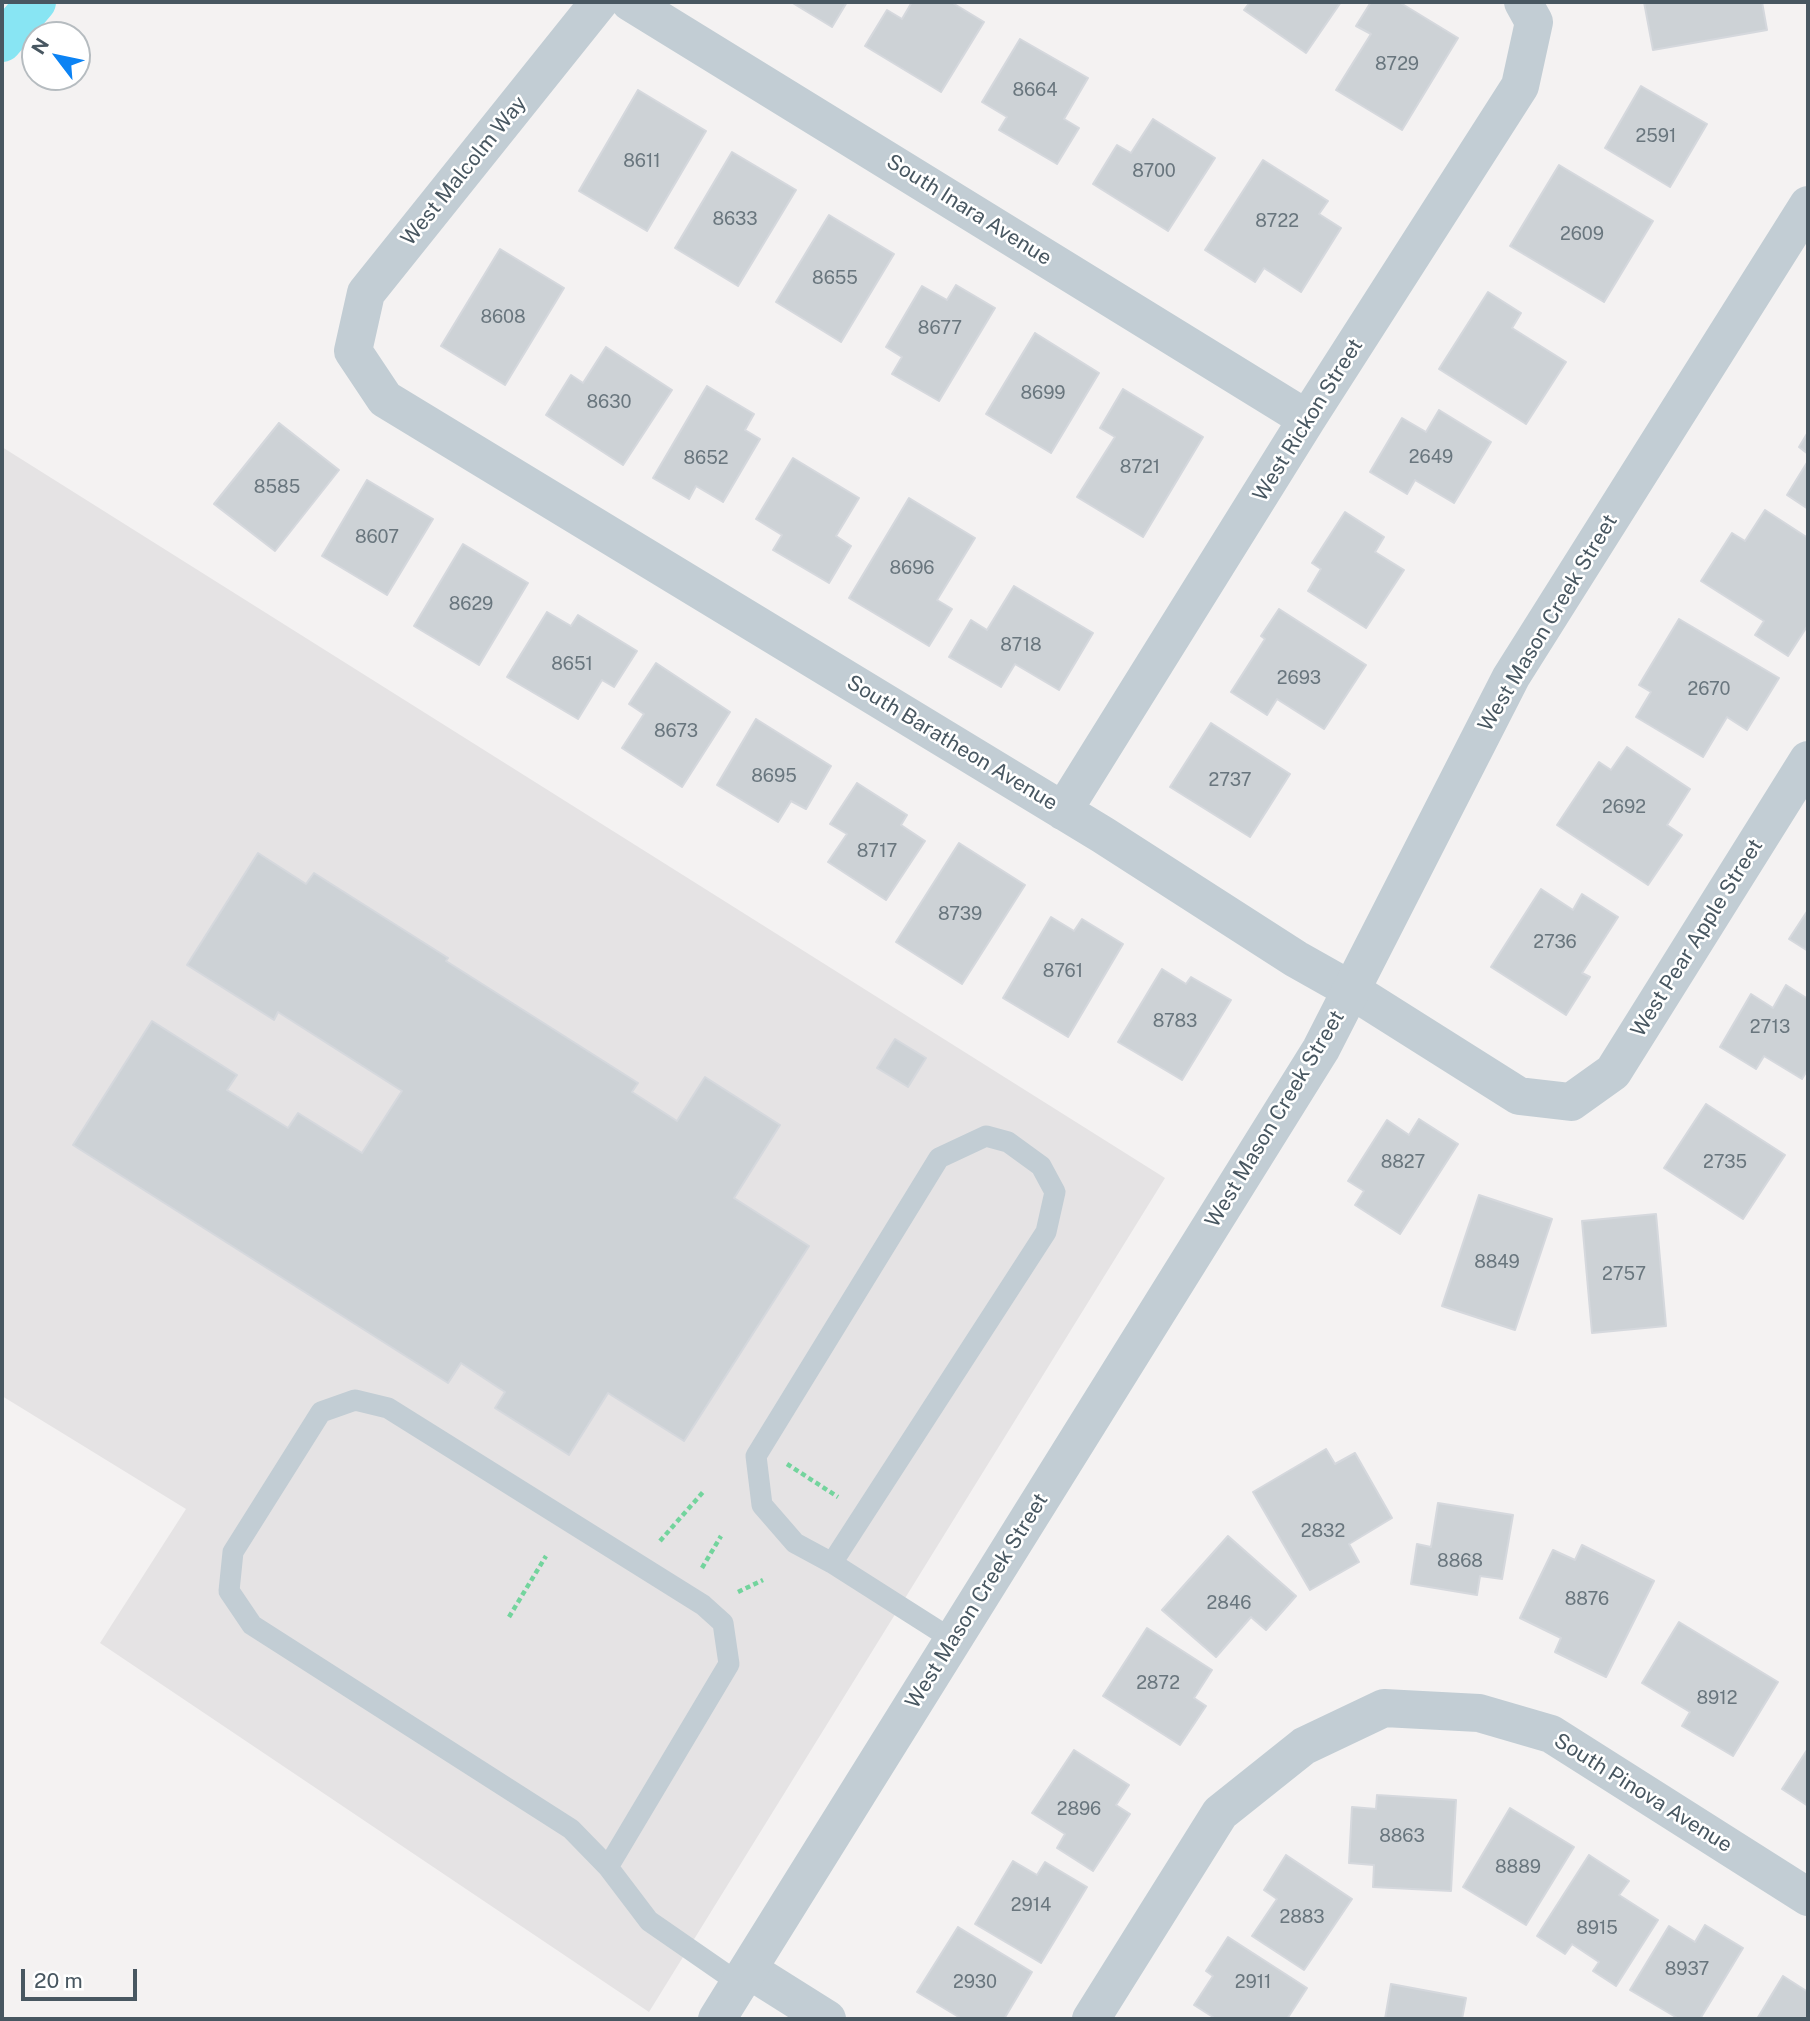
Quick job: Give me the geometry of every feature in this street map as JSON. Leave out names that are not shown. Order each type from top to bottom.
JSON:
[{"type":"street","name":"West Malcolm Way","points":[[353,351],[366,293],[600,2]]},
{"type":"street","name":"South Inara Avenue","points":[[630,2],[1307,419]]},
{"type":"street","name":"West Rickon Street","points":[[1063,811],[1307,419],[1520,86],[1528,12]]},
{"type":"street","name":"West Mason Creek Street","points":[[735,2000],[953,1640],[1321,1049],[1511,677],[1808,205]]},
{"type":"street","name":"South Baratheon Avenue","points":[[353,351],[386,399],[1063,811],[1519,1096],[1571,1102]]},
{"type":"street","name":"West Pear Apple Street","points":[[1571,1102],[1613,1072],[1808,760]]},
{"type":"street","name":"South Pinova Avenue","points":[[1091,2019],[1220,1813],[1304,1746],[1384,1707],[1479,1713],[1551,1734],[1808,1897]]},
{"type":"street","points":[[735,2000],[827,2019]]},
{"type":"lane","points":[[832,1563],[1045,1232],[1055,1192],[1041,1166],[1008,1142],[986,1136],[939,1158],[756,1456],[762,1505],[796,1543],[953,1640]]},
{"type":"lane","points":[[607,1867],[729,1664],[723,1623],[703,1605],[388,1408],[355,1399],[321,1412],[233,1552],[229,1591],[252,1625],[570,1829],[607,1867],[649,1922],[735,2000]]},
{"type":"path","points":[[783,1461],[864,1514]]},
{"type":"path","points":[[660,1541],[704,1491]]},
{"type":"path","points":[[702,1568],[721,1536]]},
{"type":"path","points":[[509,1617],[546,1556]]},
{"type":"path","points":[[738,1592],[763,1580]]},
{"type":"shaded area","points":[[2,447],[1165,1178],[649,2012],[100,1643],[186,1509],[2,1396]]},
{"type":"building","points":[[791,2],[847,2],[832,27]]},
{"type":"building","points":[[912,2],[951,2],[984,22],[941,92],[865,46],[887,10],[902,19]]},
{"type":"building","points":[[1250,2],[1341,2],[1306,53],[1244,10]]},
{"type":"building","points":[[1371,2],[1399,2],[1458,38],[1402,130],[1336,90],[1371,34],[1356,26]]},
{"type":"building","points":[[1644,2],[1762,2],[1767,30],[1653,50]]},
{"type":"building","points":[[1020,39],[1088,78],[1064,119],[1079,128],[1057,164],[999,130],[1007,117],[982,102]]},
{"type":"building","points":[[1641,86],[1707,124],[1670,187],[1605,148]]},
{"type":"building","points":[[638,90],[706,131],[647,231],[579,191]]},
{"type":"building","points":[[1153,119],[1215,158],[1168,231],[1093,184],[1117,145],[1131,153]]},
{"type":"building","points":[[732,152],[796,190],[738,286],[675,248]]},
{"type":"building","points":[[1263,160],[1328,201],[1319,214],[1341,228],[1301,292],[1264,268],[1255,282],[1205,250]]},
{"type":"building","points":[[1559,165],[1653,221],[1604,302],[1510,246]]},
{"type":"building","points":[[829,215],[894,254],[841,342],[776,302]]},
{"type":"building","points":[[500,249],[564,288],[505,385],[441,346]]},
{"type":"building","points":[[956,285],[995,308],[939,401],[892,374],[902,357],[886,347],[922,286],[947,300]]},
{"type":"building","points":[[1488,292],[1521,313],[1512,328],[1566,362],[1526,424],[1439,369]]},
{"type":"building","points":[[1035,333],[1099,373],[1051,453],[986,414]]},
{"type":"building","points":[[606,347],[672,390],[623,465],[546,415],[571,375],[583,383]]},
{"type":"building","points":[[707,386],[754,414],[745,430],[760,439],[723,502],[696,486],[689,499],[653,478]]},
{"type":"building","points":[[1123,389],[1203,437],[1143,537],[1077,497],[1115,437],[1100,428]]},
{"type":"building","points":[[1439,410],[1491,442],[1454,503],[1415,480],[1407,494],[1370,472],[1402,418],[1426,432]]},
{"type":"building","points":[[279,423],[339,470],[275,551],[214,504]]},
{"type":"building","points":[[1808,432],[1808,454],[1799,447]]},
{"type":"building","points":[[793,458],[859,498],[836,536],[851,546],[829,583],[773,550],[782,535],[756,519]]},
{"type":"building","points":[[1808,461],[1808,509],[1787,495]]},
{"type":"building","points":[[367,480],[433,519],[387,595],[322,556]]},
{"type":"building","points":[[909,498],[975,538],[937,600],[952,609],[929,646],[849,598]]},
{"type":"building","points":[[1765,510],[1808,538],[1808,625],[1788,656],[1755,635],[1764,621],[1701,581],[1732,533],[1745,541]]},
{"type":"building","points":[[1345,512],[1384,537],[1375,552],[1404,570],[1366,628],[1308,591],[1321,569],[1312,563]]},
{"type":"building","points":[[463,544],[528,583],[479,665],[414,626]]},
{"type":"building","points":[[1014,586],[1093,633],[1059,690],[1015,664],[1001,687],[949,657],[971,620],[987,630]]},
{"type":"building","points":[[1279,609],[1366,665],[1324,729],[1277,699],[1267,715],[1231,692],[1265,639],[1261,636]]},
{"type":"building","points":[[547,612],[571,626],[578,615],[637,651],[614,687],[602,680],[578,719],[507,677]]},
{"type":"building","points":[[1679,619],[1779,678],[1747,730],[1727,717],[1703,757],[1636,717],[1651,692],[1639,685]]},
{"type":"building","points":[[656,663],[730,712],[682,787],[622,748],[644,714],[629,704]]},
{"type":"building","points":[[756,719],[831,766],[806,809],[791,801],[778,822],[717,785]]},
{"type":"building","points":[[1211,723],[1290,774],[1250,837],[1170,787]]},
{"type":"building","points":[[1627,747],[1690,789],[1667,825],[1682,835],[1648,885],[1557,825],[1599,762],[1611,770]]},
{"type":"building","points":[[857,783],[907,815],[901,825],[925,841],[886,900],[828,862],[847,834],[830,824]]},
{"type":"building","points":[[959,843],[1025,885],[962,984],[896,942]]},
{"type":"building","points":[[258,853],[306,884],[314,873],[448,958],[446,961],[638,1083],[632,1092],[677,1121],[705,1077],[780,1125],[734,1198],[809,1246],[684,1441],[608,1393],[569,1455],[495,1408],[505,1392],[461,1363],[448,1383],[73,1145],[152,1021],[237,1075],[227,1090],[288,1128],[298,1113],[362,1153],[402,1091],[278,1012],[274,1020],[187,965]]},
{"type":"building","points":[[1541,889],[1573,910],[1582,894],[1618,917],[1582,973],[1590,977],[1566,1015],[1491,967]]},
{"type":"building","points":[[1808,910],[1808,951],[1789,939]]},
{"type":"building","points":[[1051,917],[1074,931],[1082,919],[1123,944],[1068,1037],[1003,998]]},
{"type":"building","points":[[1162,969],[1186,984],[1191,977],[1231,1000],[1182,1080],[1118,1042]]},
{"type":"building","points":[[1786,985],[1808,999],[1808,1069],[1802,1079],[1764,1056],[1756,1069],[1720,1047],[1751,994],[1773,1008]]},
{"type":"building","points":[[895,1039],[926,1058],[908,1087],[877,1068]]},
{"type":"building","points":[[1706,1104],[1785,1155],[1743,1219],[1664,1168]]},
{"type":"building","points":[[1419,1119],[1458,1144],[1400,1234],[1355,1205],[1364,1191],[1348,1181],[1387,1120],[1409,1135]]},
{"type":"building","points":[[1479,1195],[1552,1219],[1515,1330],[1442,1306]]},
{"type":"building","points":[[1656,1214],[1666,1326],[1592,1333],[1582,1221]]},
{"type":"building","points":[[1326,1449],[1335,1464],[1355,1453],[1392,1518],[1349,1544],[1359,1562],[1310,1590],[1253,1492]]},
{"type":"building","points":[[1438,1503],[1513,1515],[1502,1579],[1480,1576],[1477,1595],[1411,1584],[1417,1544],[1431,1547]]},
{"type":"building","points":[[1228,1536],[1296,1596],[1266,1630],[1251,1617],[1216,1657],[1162,1610]]},
{"type":"building","points":[[1582,1545],[1654,1581],[1606,1677],[1555,1652],[1561,1638],[1520,1618],[1553,1550],[1575,1560]]},
{"type":"building","points":[[1679,1622],[1778,1682],[1733,1756],[1682,1726],[1690,1712],[1642,1683]]},
{"type":"building","points":[[1147,1628],[1212,1670],[1194,1698],[1206,1706],[1180,1745],[1103,1696]]},
{"type":"building","points":[[1074,1750],[1129,1785],[1116,1805],[1130,1814],[1093,1871],[1057,1848],[1065,1834],[1032,1813]]},
{"type":"building","points":[[1808,1751],[1808,1806],[1782,1789]]},
{"type":"building","points":[[1377,1795],[1456,1800],[1451,1891],[1373,1887],[1374,1865],[1349,1863],[1352,1807],[1376,1809]]},
{"type":"building","points":[[1510,1808],[1574,1847],[1526,1925],[1463,1887]]},
{"type":"building","points":[[1286,1855],[1352,1899],[1304,1970],[1252,1936],[1277,1899],[1264,1890]]},
{"type":"building","points":[[1589,1855],[1629,1881],[1619,1895],[1658,1920],[1616,1986],[1593,1971],[1599,1962],[1572,1944],[1565,1954],[1537,1936]]},
{"type":"building","points":[[1013,1861],[1037,1875],[1045,1862],[1087,1887],[1041,1963],[975,1924]]},
{"type":"building","points":[[1705,1925],[1743,1948],[1700,2019],[1679,2019],[1630,1990],[1669,1926],[1695,1942]]},
{"type":"building","points":[[958,1927],[1032,1972],[1004,2019],[962,2019],[917,1992]]},
{"type":"building","points":[[1228,1937],[1307,1988],[1287,2019],[1216,2019],[1194,2005],[1213,1976],[1206,1971]]},
{"type":"building","points":[[1783,1976],[1808,1992],[1808,2019],[1757,2019]]},
{"type":"building","points":[[1391,1984],[1466,1998],[1462,2019],[1385,2019]]},
{"type":"waterway","points":[[2,42],[36,2]]}]
